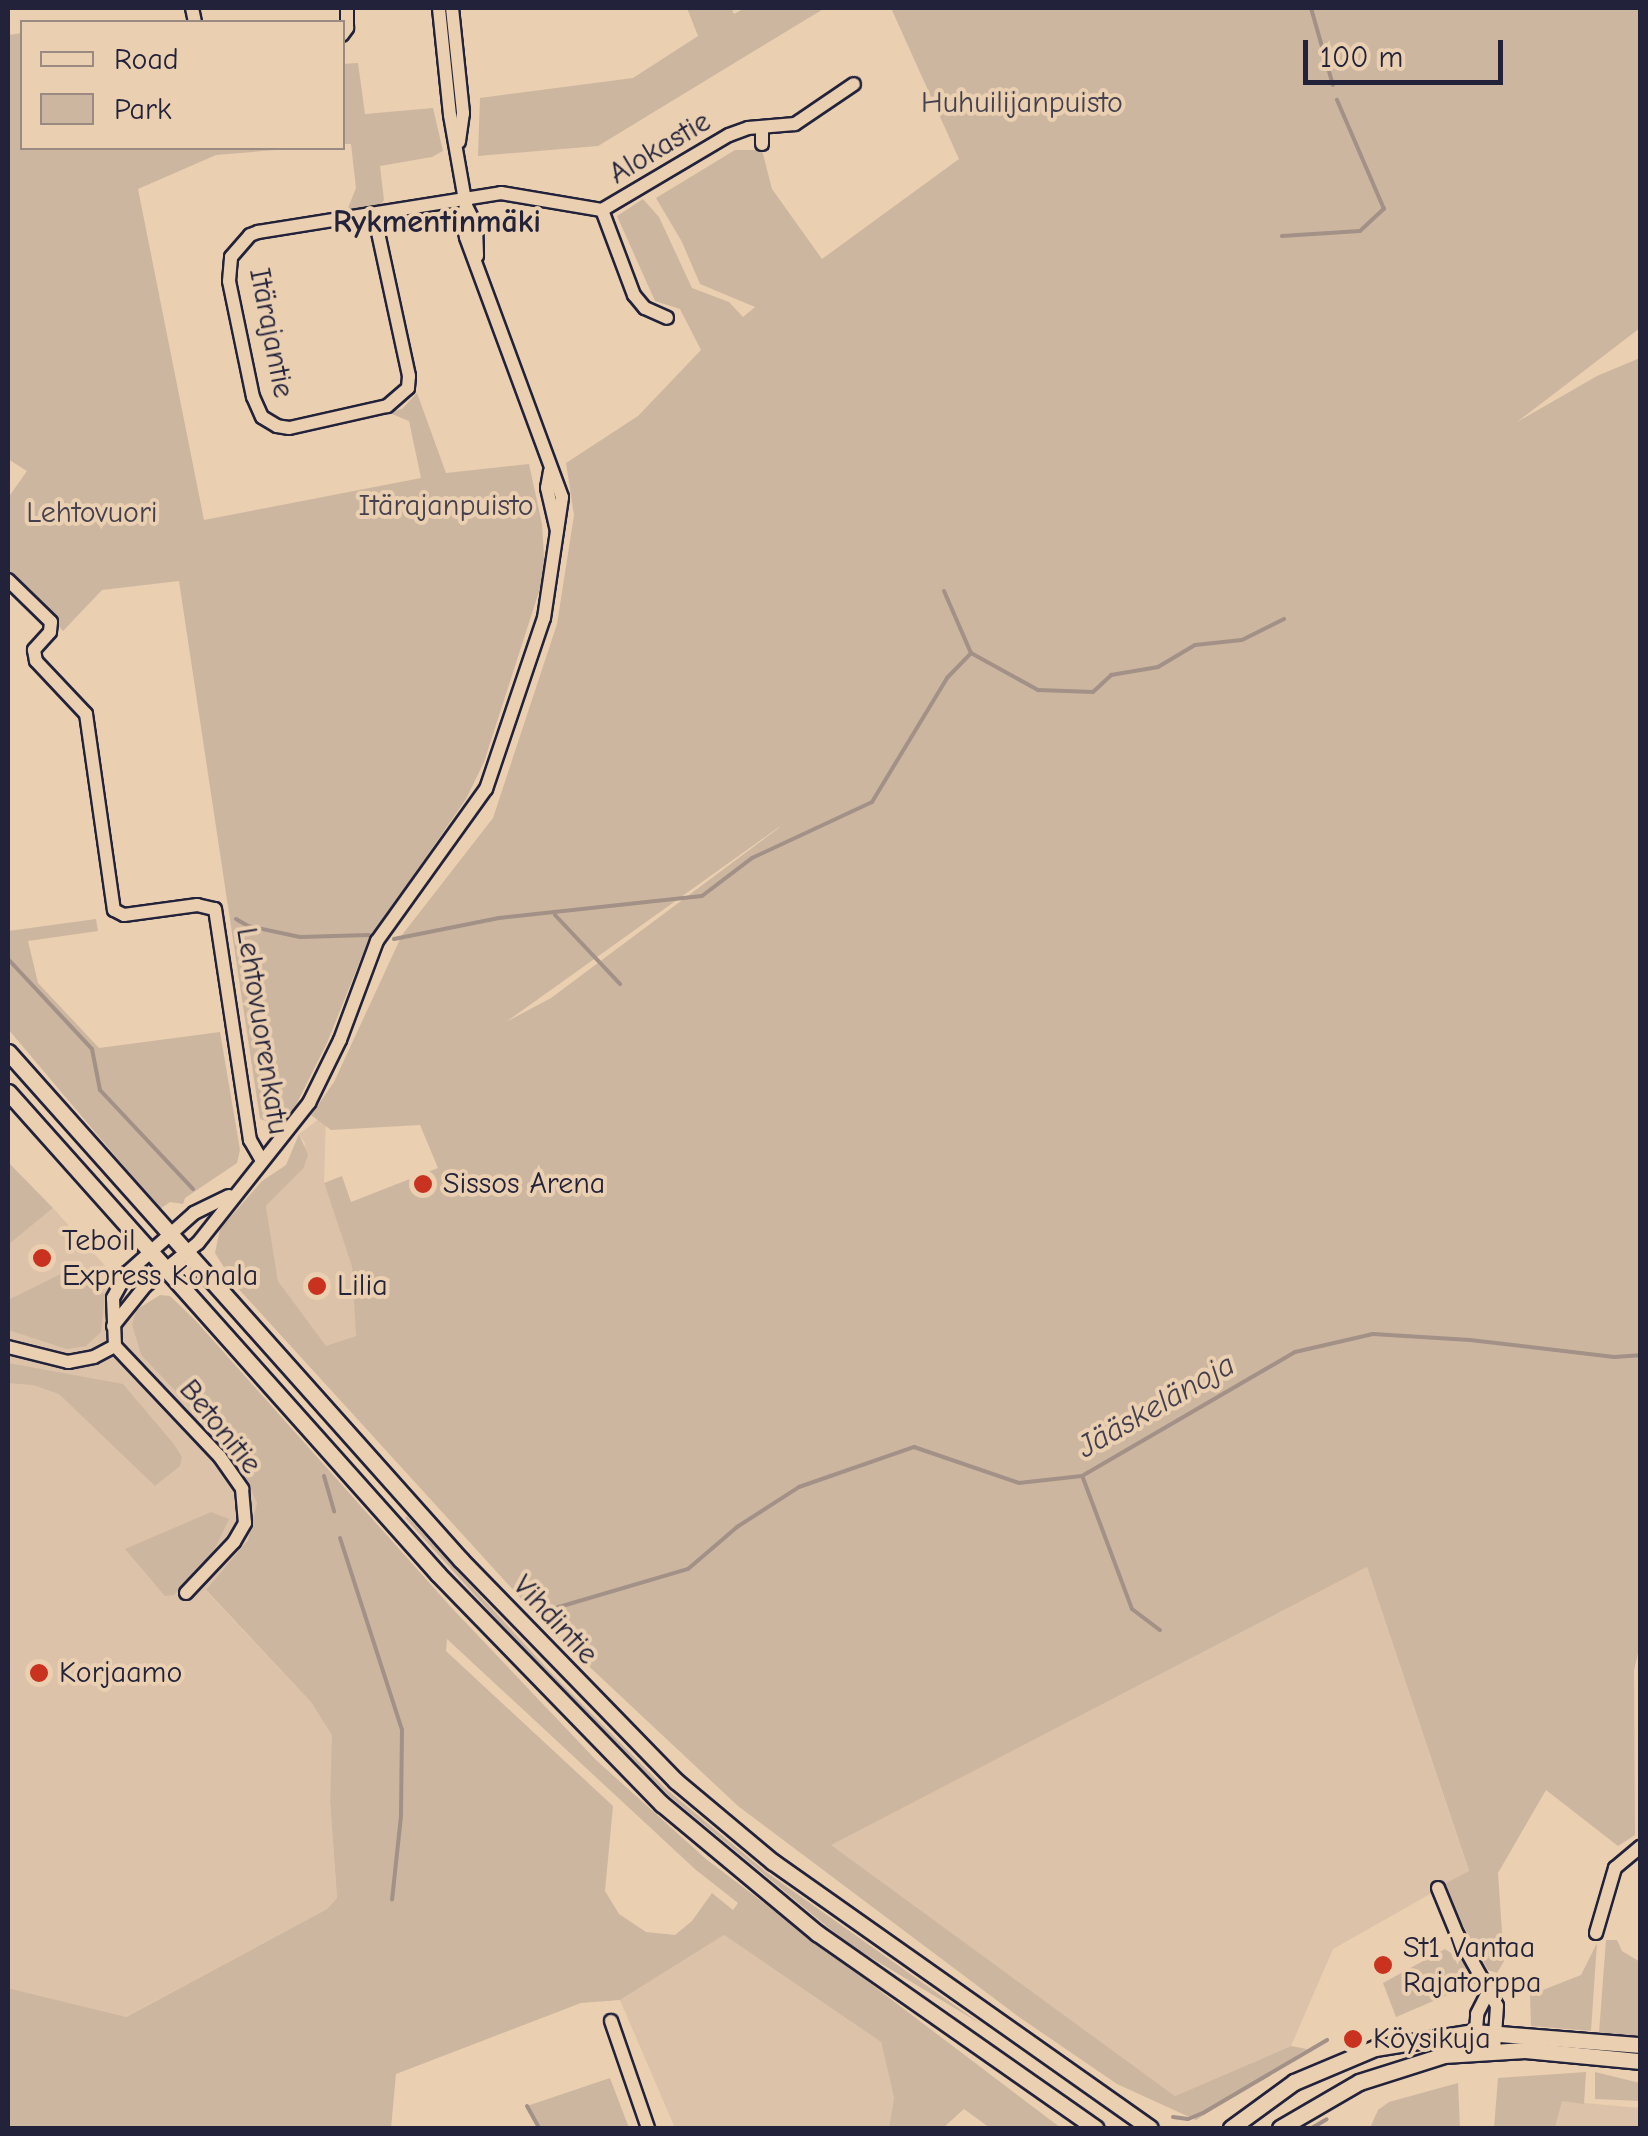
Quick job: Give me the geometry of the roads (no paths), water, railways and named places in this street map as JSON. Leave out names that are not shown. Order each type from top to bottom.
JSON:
[{"type":"main road","name":"Vihdintie","points":[[8,1052],[473,1573],[676,1781],[772,1862],[1150,2128]]},
{"type":"main road","name":"Vihdintie","points":[[8,1092],[438,1574],[662,1804],[817,1933],[1095,2128]]},
{"type":"main road","points":[[1231,2128],[1294,2082],[1350,2056],[1474,2032],[1640,2045]]},
{"type":"main road","points":[[1280,2128],[1372,2076],[1444,2055],[1494,2050],[1640,2061]]},
{"type":"main road","points":[[1070,2112],[1086,2128]]},
{"type":"street","points":[[113,1326],[145,1286],[188,1254],[309,1103],[340,1040],[377,941],[486,790],[531,664],[559,538],[562,497],[497,330],[477,259],[476,226],[466,202],[450,114],[439,8]]},
{"type":"street","points":[[452,8],[462,113],[458,144]]},
{"type":"street","name":"Alokastie","points":[[466,202],[500,193],[602,210],[729,135],[795,124],[854,84]]},
{"type":"street","name":"Alokastie","points":[[762,128],[762,144]]},
{"type":"street","name":"Itärajantie","points":[[374,214],[408,388],[387,406],[290,428],[277,426],[262,417],[253,397],[229,281],[235,249],[258,232],[374,214],[466,202]]},
{"type":"street","points":[[602,210],[634,295],[645,308],[667,318]]},
{"type":"street","name":"Lehtovuorenkatu","points":[[8,580],[50,622],[50,632],[34,650],[36,661],[86,714],[113,908],[124,915],[197,906],[215,909],[250,1140],[262,1161]]},
{"type":"street","points":[[8,1348],[68,1362],[114,1346],[113,1298],[148,1249],[194,1213],[233,1194]]},
{"type":"street","name":"Betonitie","points":[[114,1346],[220,1457],[242,1489],[245,1522],[234,1542],[186,1593]]},
{"type":"street","points":[[1596,1933],[1615,1868],[1640,1846]]},
{"type":"street","points":[[1438,1888],[1497,2006],[1494,2050]]},
{"type":"street","points":[[1474,2052],[1474,2032],[1488,1992]]},
{"type":"street","points":[[610,2020],[648,2128]]},
{"type":"waterway","points":[[1311,8],[1333,85]]},
{"type":"waterway","points":[[1282,236],[1360,231],[1384,209],[1337,100]]},
{"type":"waterway","points":[[944,591],[971,653]]},
{"type":"waterway","points":[[394,939],[499,918],[702,896],[752,858],[872,802],[947,678],[971,653],[1038,690],[1093,692],[1111,675],[1158,667],[1195,645],[1242,640],[1284,619]]},
{"type":"waterway","points":[[555,915],[620,984]]},
{"type":"waterway","points":[[236,919],[248,926],[300,937],[369,935]]},
{"type":"waterway","points":[[8,959],[92,1049],[100,1090],[193,1189]]},
{"type":"waterway","name":"Jääskelänoja","points":[[552,1609],[688,1569],[737,1527],[799,1487],[914,1447],[1019,1483],[1082,1476],[1295,1352],[1373,1334],[1470,1340],[1614,1357],[1640,1355]]},
{"type":"waterway","points":[[324,1476],[334,1512]]},
{"type":"waterway","points":[[1083,1478],[1132,1609],[1160,1630]]},
{"type":"waterway","points":[[340,1538],[402,1730],[401,1816],[392,1900]]},
{"type":"waterway","points":[[1173,2117],[1188,2119],[1203,2113],[1327,2040]]},
{"type":"waterway","points":[[527,2106],[539,2128]]},
{"type":"waterway","points":[[1312,2128],[1327,2119]]},
{"type":"place","name":"Sissos Arena","points":[[423,1184]]},
{"type":"place","name":"Teboil Express Konala","points":[[42,1258]]},
{"type":"place","name":"Lilia","points":[[317,1286]]},
{"type":"place","name":"Korjaamo","points":[[39,1673]]},
{"type":"place","name":"St1 Vantaa Rajatorppa","points":[[1383,1965]]},
{"type":"place","name":"Köysikuja","points":[[1353,2039]]},
{"type":"district","name":"Rykmentinmäki","points":[[437,222]]},
{"type":"park label","name":"Huhuilijanpuisto","points":[[1022,103]]},
{"type":"park label","name":"Itärajanpuisto","points":[[446,506]]},
{"type":"park label","name":"Lehtovuori","points":[[92,513]]}]
